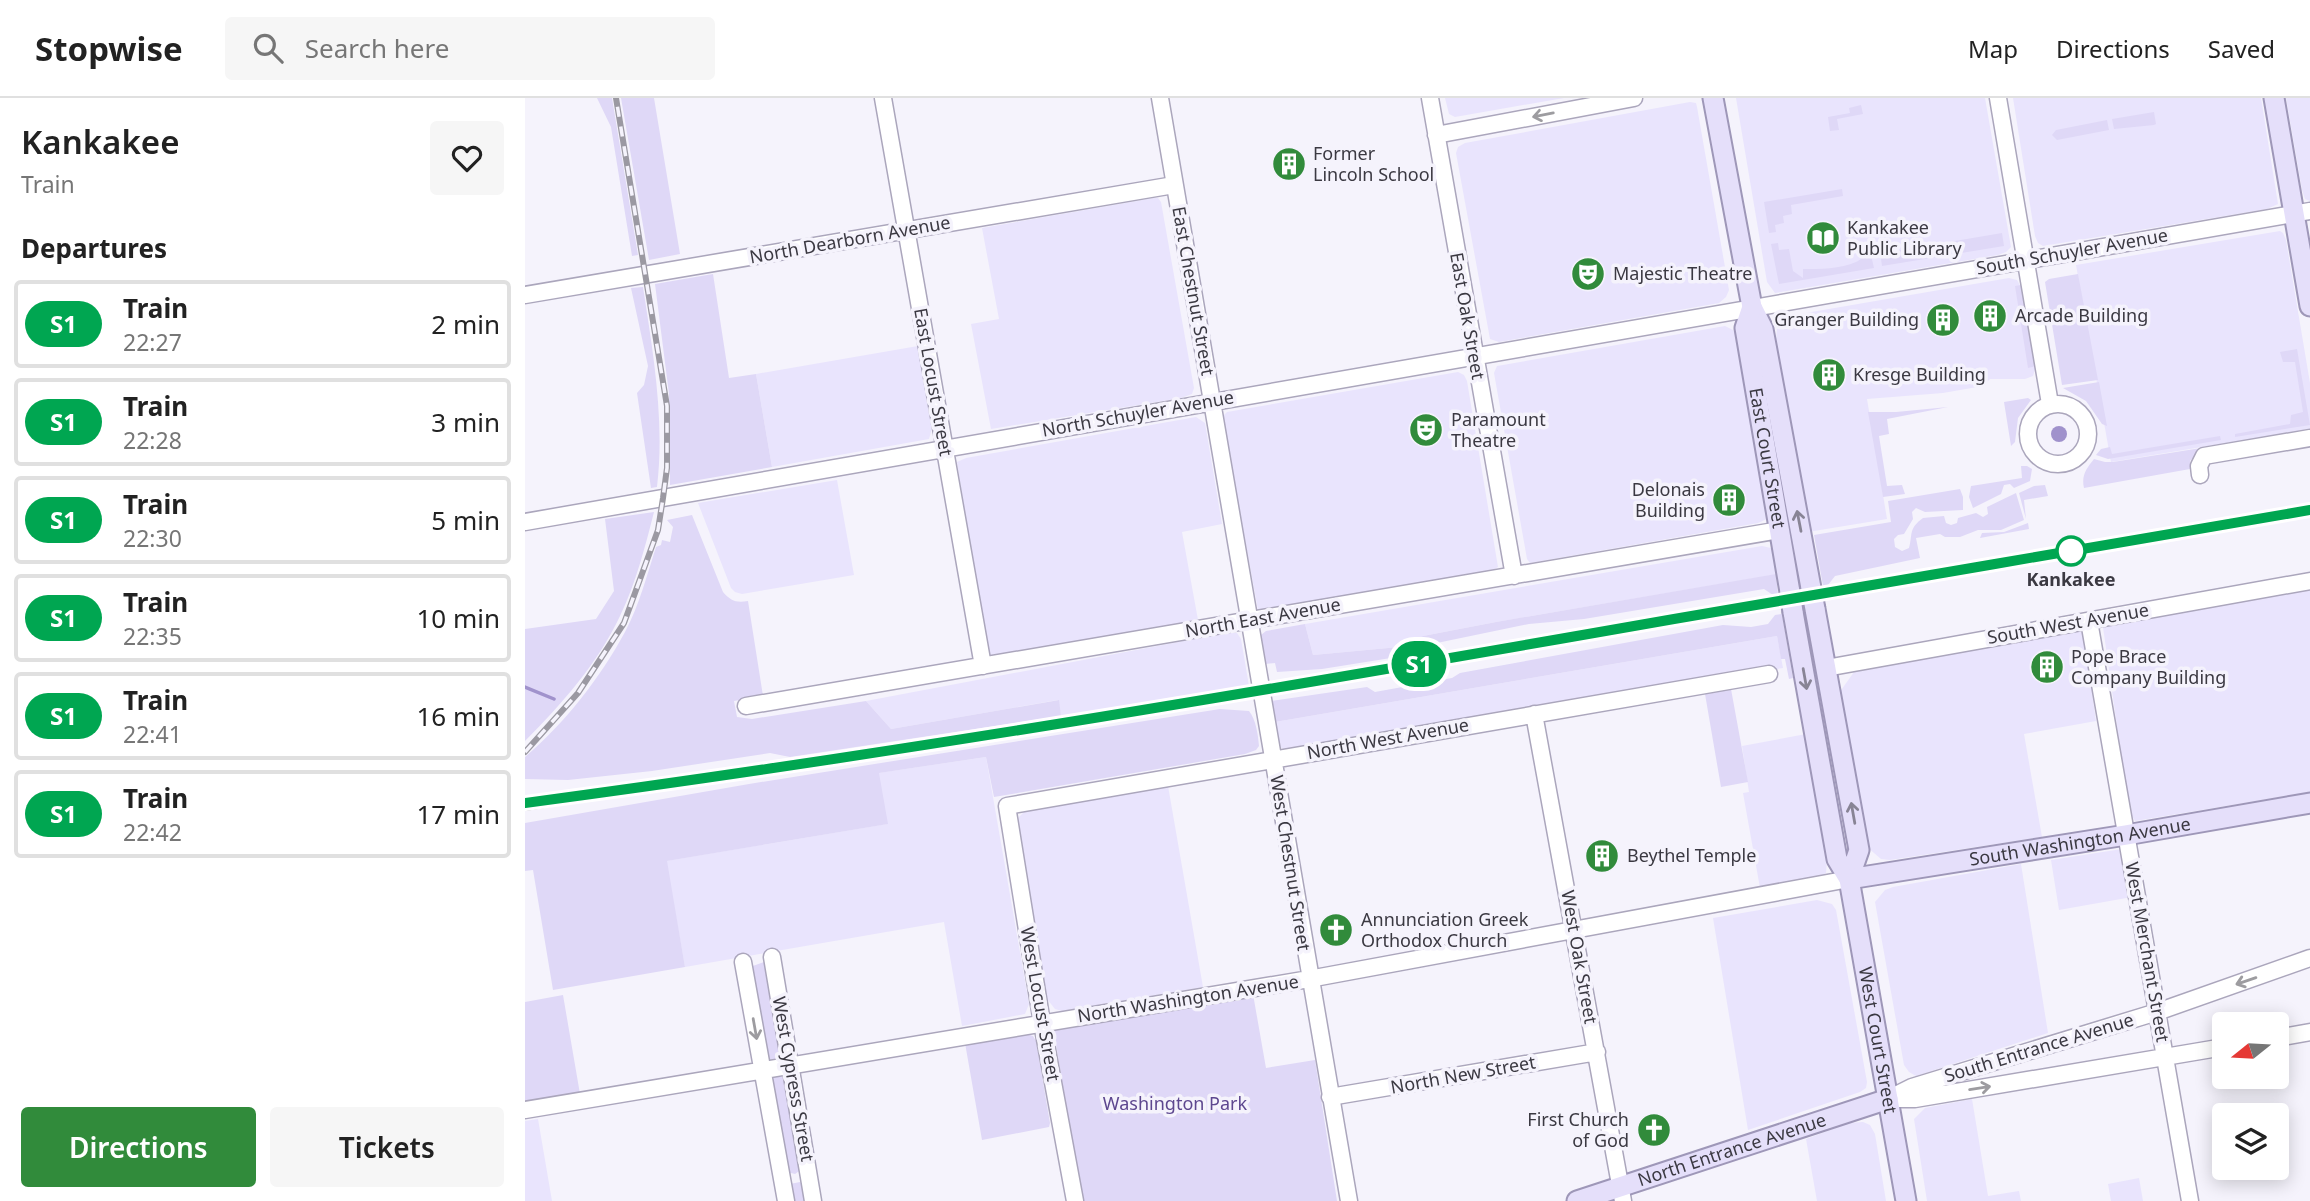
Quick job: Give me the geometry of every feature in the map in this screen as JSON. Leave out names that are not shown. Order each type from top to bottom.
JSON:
[{"type":"main road","name":"East Court Street","points":[[1713,98],[1752,307],[1763,328],[1815,609]]},
{"type":"main road","points":[[2274,98],[2302,213],[2310,306]]},
{"type":"main road","name":"East Court Street","points":[[1752,307],[1745,328],[1793,612]]},
{"type":"main road","name":"West Court Street","points":[[1815,609],[1859,850],[1849,879]]},
{"type":"main road","name":"West Court Street","points":[[1793,612],[1837,859],[1849,879],[1906,1201]]},
{"type":"main road","name":"South Washington Avenue","points":[[1849,879],[2310,803]]},
{"type":"main road","name":"North Entrance Avenue","points":[[1577,1201],[1622,1194],[1888,1099]]},
{"type":"street","name":"East Locust Street","points":[[883,98],[982,666]]},
{"type":"street","name":"East Chestnut Street","points":[[1160,98],[1262,691]]},
{"type":"street","name":"East Oak Street","points":[[1430,98],[1514,576]]},
{"type":"street","points":[[1436,135],[1634,98]]},
{"type":"street","points":[[1998,98],[2050,404]]},
{"type":"street","name":"North Dearborn Avenue","points":[[525,295],[1174,184]]},
{"type":"street","name":"South Schuyler Avenue","points":[[1752,307],[2302,213]]},
{"type":"street","name":"North Schuyler Avenue","points":[[525,522],[1752,307]]},
{"type":"street","points":[[2200,475],[2199,466],[2204,456],[2310,438]]},
{"type":"street","name":"North East Avenue","points":[[745,706],[1780,530]]},
{"type":"street","name":"South West Avenue","points":[[1826,667],[2310,581]]},
{"type":"street","name":"West Merchant Street","points":[[2089,621],[2190,1201]]},
{"type":"street","name":"North West Avenue","points":[[1007,806],[1769,674]]},
{"type":"street","name":"West Chestnut Street","points":[[1262,691],[1349,1201]]},
{"type":"street","name":"West Oak Street","points":[[1534,714],[1622,1194]]},
{"type":"street","name":"West Locust Street","points":[[1007,806],[1042,1023],[1075,1201]]},
{"type":"street","name":"North Washington Avenue","points":[[525,1110],[1309,979],[1849,879]]},
{"type":"street","name":"West Cypress Street","points":[[772,957],[813,1201]]},
{"type":"street","name":"South Entrance Avenue","points":[[1888,1099],[1912,1087],[2157,1012],[2310,958]]},
{"type":"street","name":"West Cypress Street","points":[[743,962],[786,1201]]},
{"type":"street","points":[[2289,1036],[2310,1032]]},
{"type":"street","points":[[1888,1099],[1915,1099],[2212,1049]]},
{"type":"street","name":"North New Street","points":[[1330,1097],[1597,1052]]},
{"type":"shaded area","points":[[1445,98],[1564,98],[1455,117],[1449,114]]},
{"type":"shaded area","points":[[1736,98],[1985,98],[2011,247],[1998,255],[1775,293],[1767,282]]},
{"type":"shaded area","points":[[2013,98],[2261,98],[2278,204],[2267,209],[2043,246],[2035,236]]},
{"type":"shaded area","points":[[2286,98],[2310,98],[2310,201],[2305,199],[2302,190]]},
{"type":"shaded area","points":[[1696,103],[1697,107],[1729,290],[1726,297],[1719,303],[1499,342],[1490,339],[1456,153],[1458,147],[1465,143]]},
{"type":"shaded area","points":[[1154,198],[1161,202],[1194,388],[1192,394],[991,429],[971,324],[999,319],[982,228]]},
{"type":"shaded area","points":[[2280,231],[2286,240],[2310,383],[2310,429],[2111,462],[2076,265]]},
{"type":"shaded area","points":[[2009,278],[2017,280],[2023,291],[2036,366],[2033,376],[2025,379],[1990,379],[1983,386],[1943,393],[1867,399],[1887,519],[1808,532],[1776,340],[1777,328],[1783,319]]},
{"type":"shaded area","points":[[1725,326],[1735,333],[1767,519],[1758,523],[1530,563],[1527,559],[1494,373],[1497,366]]},
{"type":"shaded area","points":[[918,346],[932,428],[929,439],[772,467],[756,374]]},
{"type":"shaded area","points":[[1458,372],[1464,375],[1467,381],[1498,567],[1258,610],[1224,415],[1227,412]]},
{"type":"shaded area","points":[[1196,417],[1205,423],[1222,524],[1182,532],[1198,620],[990,656],[986,651],[957,462],[966,458]]},
{"type":"shaded area","points":[[2056,426],[2062,426],[2067,434],[2065,440],[2056,442],[2051,437],[2051,431]]},
{"type":"shaded area","points":[[837,480],[854,575],[742,594],[735,592],[731,588],[698,503]]},
{"type":"shaded area","points":[[1762,546],[1771,548],[1776,553],[1779,574],[1423,636],[1399,647],[1313,655],[1305,624]]},
{"type":"shaded area","points":[[2310,589],[2310,792],[2135,821],[2129,811],[2103,627],[2107,624]]},
{"type":"shaded area","points":[[2083,629],[2096,721],[2024,734],[2042,837],[1890,860],[1881,859],[1867,847],[1839,693],[1854,672],[1861,667]]},
{"type":"shaded area","points":[[1237,633],[1241,639],[1249,686],[1061,716],[1058,700],[891,729],[866,701]]},
{"type":"shaded area","points":[[1777,636],[1783,668],[1285,750],[1280,747],[1278,741],[1275,722]]},
{"type":"shaded area","points":[[1806,734],[1827,859],[1826,873],[1760,888],[1743,793],[1749,792],[1742,746]]},
{"type":"shaded area","points":[[986,757],[1029,1004],[1025,1014],[962,1026],[944,922],[685,967],[666,861],[887,824],[878,773]]},
{"type":"shaded area","points":[[1168,786],[1203,987],[1062,1011],[1055,1009],[1047,999],[1017,823],[1019,817],[1027,809]]},
{"type":"shaded area","points":[[2122,849],[2132,897],[2059,910],[2051,860]]},
{"type":"shaded area","points":[[2021,864],[2048,1033],[1916,1076],[1904,1065],[1875,902],[1885,890],[1893,887]]},
{"type":"shaded area","points":[[1817,900],[1832,904],[1836,910],[1866,1088],[1748,1130],[1713,918]]},
{"type":"shaded area","points":[[1972,1099],[1988,1196],[2019,1191],[2021,1201],[1927,1201],[1914,1119],[1925,1108]]},
{"type":"shaded area","points":[[538,1119],[552,1201],[525,1201],[525,1121]]},
{"type":"shaded area","points":[[1863,1122],[1870,1125],[1875,1134],[1886,1201],[1817,1201],[1806,1139],[1849,1123]]},
{"type":"shaded area","points":[[2139,1178],[2143,1201],[2111,1201],[2108,1184]]},
{"type":"green space","points":[[597,98],[612,98],[638,255],[632,256],[611,127]]},
{"type":"green space","points":[[621,98],[654,98],[680,254],[649,260]]},
{"type":"green space","points":[[1861,105],[1863,114],[1837,119],[1839,130],[1830,131],[1828,117],[1850,113],[1849,108]]},
{"type":"green space","points":[[2154,112],[2154,125],[2114,129],[2112,119]]},
{"type":"green space","points":[[2107,120],[2109,130],[2057,140],[2052,135],[2056,130]]},
{"type":"green space","points":[[1842,189],[1843,196],[1791,205],[1792,214],[1783,216],[1784,223],[1775,225],[1776,232],[1769,233],[1764,202]]},
{"type":"green space","points":[[2002,233],[2004,246],[1882,266],[1880,251],[1889,249],[1890,252]]},
{"type":"green space","points":[[1778,243],[1779,250],[1789,249],[1793,271],[1803,278],[1803,269],[1844,266],[1871,255],[1874,268],[1779,284],[1771,244]]},
{"type":"green space","points":[[713,274],[729,378],[756,374],[772,467],[670,485],[669,394],[655,284]]},
{"type":"green space","points":[[2078,274],[2098,380],[2062,385],[2045,282]]},
{"type":"green space","points":[[2021,285],[2036,366],[2028,368],[2015,286]]},
{"type":"green space","points":[[643,287],[654,361],[660,437],[657,487],[651,488],[637,393],[644,385],[648,366],[631,288]]},
{"type":"green space","points":[[2297,349],[2310,425],[2235,437],[2235,434],[2290,424],[2291,415],[2303,412],[2295,362],[2283,362],[2280,352]]},
{"type":"green space","points":[[2099,382],[2107,426],[2102,424],[2086,401],[2063,388]]},
{"type":"green space","points":[[2028,398],[2031,400],[2018,418],[2015,442],[2011,446],[2004,402]]},
{"type":"green space","points":[[1948,407],[1887,419],[1889,434],[1879,436],[1887,486],[1902,485],[1905,494],[1883,497],[1868,412]]},
{"type":"green space","points":[[2220,436],[2221,440],[2108,459],[2096,455],[2101,449],[2110,447],[2112,454]]},
{"type":"green space","points":[[2201,448],[2190,461],[2190,469],[2084,488],[2084,475],[2094,459],[2113,462]]},
{"type":"green space","points":[[2021,466],[2032,469],[2030,481],[2014,488],[2010,484],[2004,485],[2001,494],[1973,508],[1969,497],[1971,486],[2022,478]]},
{"type":"green space","points":[[2045,485],[2048,496],[2024,500],[2026,519],[2019,493],[2034,486]]},
{"type":"green space","points":[[1960,489],[1963,510],[1925,512],[1916,508],[1904,534],[1894,539],[1895,547],[1902,551],[1909,548],[1913,529],[1923,518],[1944,516],[1946,523],[1951,525],[1957,523],[1958,518],[1976,513],[1983,517],[1988,514],[1987,507],[2016,493],[2024,520],[2001,530],[1978,530],[1960,537],[1945,537],[1940,534],[1916,538],[1920,558],[1835,576],[1828,585],[1823,586],[1814,535],[1891,522],[1888,501]]},
{"type":"green space","points":[[654,512],[635,578],[611,633],[578,682],[525,741],[525,629],[596,619],[614,591],[605,519]]},
{"type":"green space","points":[[692,515],[723,592],[734,601],[748,601],[763,696],[734,701],[737,717],[752,719],[866,701],[891,729],[1059,700],[1061,716],[790,757],[770,753],[652,771],[568,780],[525,779],[525,757],[554,730],[581,699],[625,632],[639,601],[656,547],[661,545],[662,540],[670,542],[673,527],[667,520]]},
{"type":"green space","points":[[2028,523],[2029,529],[1980,538],[1982,533],[2004,532]]},
{"type":"green space","points":[[1776,574],[1778,594],[1773,595],[1764,589],[1584,619],[1529,624],[1432,644],[1416,654],[1322,669],[1277,672],[1275,663],[1265,664],[1261,635],[1266,631],[1305,624],[1313,655],[1399,647],[1423,636]]},
{"type":"green space","points":[[1782,614],[1793,678],[1789,679],[1785,659],[1781,659],[1777,636],[1275,722],[1271,701],[1367,687],[1375,692],[1452,678],[1460,673],[1723,625],[1751,627],[1768,624],[1775,615]]},
{"type":"green space","points":[[1731,689],[1748,782],[1721,787],[1705,694]]},
{"type":"green space","points":[[1220,709],[1249,711],[1257,732],[1259,746],[1256,750],[994,797],[986,757],[879,773],[888,824],[667,861],[685,967],[553,990],[533,870],[525,871],[525,823],[749,784]]},
{"type":"green space","points":[[767,963],[783,1055],[774,1062],[766,1061],[750,967]]},
{"type":"green space","name":"Washington Park","points":[[1253,994],[1266,1068],[1315,1060],[1337,1201],[1082,1201],[1053,1026]]},
{"type":"green space","points":[[563,995],[580,1094],[525,1102],[525,1002]]},
{"type":"green space","points":[[1027,1034],[1033,1036],[1036,1041],[1049,1127],[982,1140],[965,1043]]},
{"type":"green space","points":[[778,1075],[786,1079],[802,1169],[795,1174],[787,1172],[771,1076]]},
{"type":"green space","points":[[800,1182],[809,1201],[789,1201],[790,1184]]},
{"type":"waterway","points":[[525,687],[554,699]]},
{"type":"railway","points":[[525,752],[578,693],[624,623],[658,530],[663,498],[667,468],[667,406],[616,98]]},
{"type":"railway","points":[[525,808],[1262,691],[2310,510]]},
{"type":"train","name":"S1","points":[[525,803],[1000,734],[1262,691],[2310,510]]},
{"type":"place","name":"Former Lincoln School","points":[[1289,164]]},
{"type":"place","name":"Kankakee Public Library","points":[[1823,238]]},
{"type":"place","name":"Majestic Theatre","points":[[1588,274]]},
{"type":"place","name":"Arcade Building","points":[[1990,316]]},
{"type":"place","name":"Granger Building","points":[[1943,320]]},
{"type":"place","name":"Kresge Building","points":[[1829,375]]},
{"type":"place","name":"Paramount Theatre","points":[[1426,430]]},
{"type":"place","name":"Delonais Building","points":[[1729,500]]},
{"type":"place","name":"Kankakee","points":[[2071,551]]},
{"type":"place","name":"Pope Brace Company Building","points":[[2047,667]]},
{"type":"place","name":"Beythel Temple","points":[[1602,856]]},
{"type":"place","name":"Annunciation Greek Orthodox Church","points":[[1336,930]]},
{"type":"place","name":"First Church of God","points":[[1654,1130]]}]
